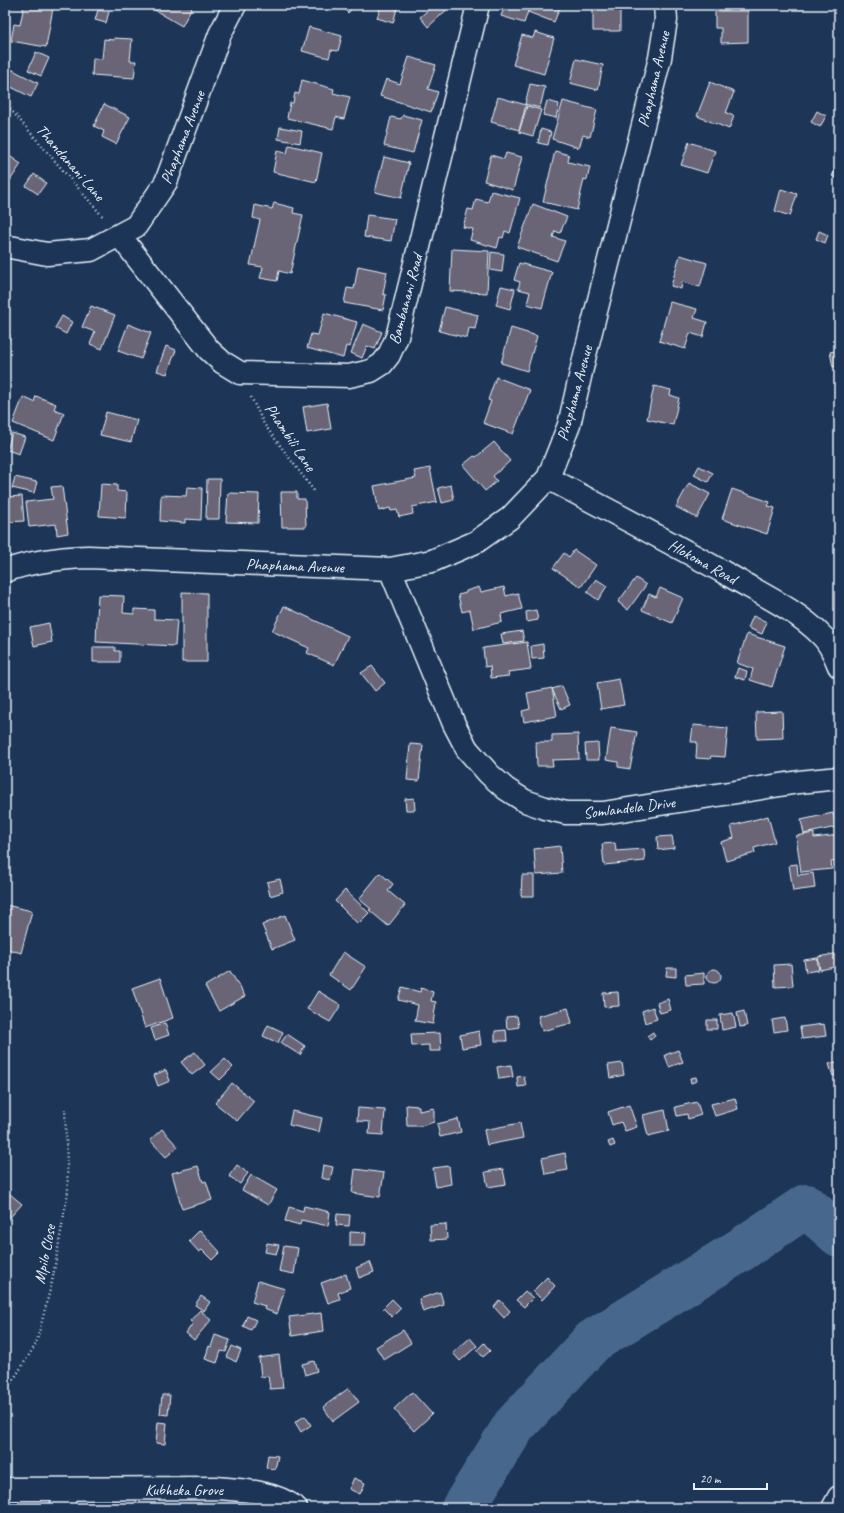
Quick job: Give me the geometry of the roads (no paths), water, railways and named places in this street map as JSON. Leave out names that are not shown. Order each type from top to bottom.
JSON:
[{"type":"street","name":"Phaphama Avenue","points":[[5,246],[47,254],[91,250],[120,236],[136,226],[166,182],[220,34],[235,5]]},
{"type":"street","name":"Bambanani Road","points":[[120,236],[209,350],[222,362],[240,373],[349,376],[371,371],[382,364],[389,356],[397,337],[478,5]]},
{"type":"street","name":"Phaphama Avenue","points":[[5,572],[40,561],[88,557],[390,569],[432,561],[476,542],[510,518],[548,478],[569,425],[585,355],[660,58],[666,20],[664,5]]},
{"type":"street","name":"Hlokoma Road","points":[[548,478],[708,564],[807,621],[823,636],[833,652],[839,666]]},
{"type":"street","name":"Somlandela Drive","points":[[390,569],[454,724],[467,749],[489,774],[506,788],[525,800],[545,808],[566,813],[603,813],[799,782],[839,778]]},
{"type":"street","name":"Kubheka Grove","points":[[5,1489],[64,1498],[216,1488],[244,1490],[273,1496],[296,1508]]},
{"type":"street","points":[[833,1508],[839,1497]]},
{"type":"waterway","points":[[463,1508],[514,1426],[593,1341],[739,1251],[806,1206],[839,1235]]}]
